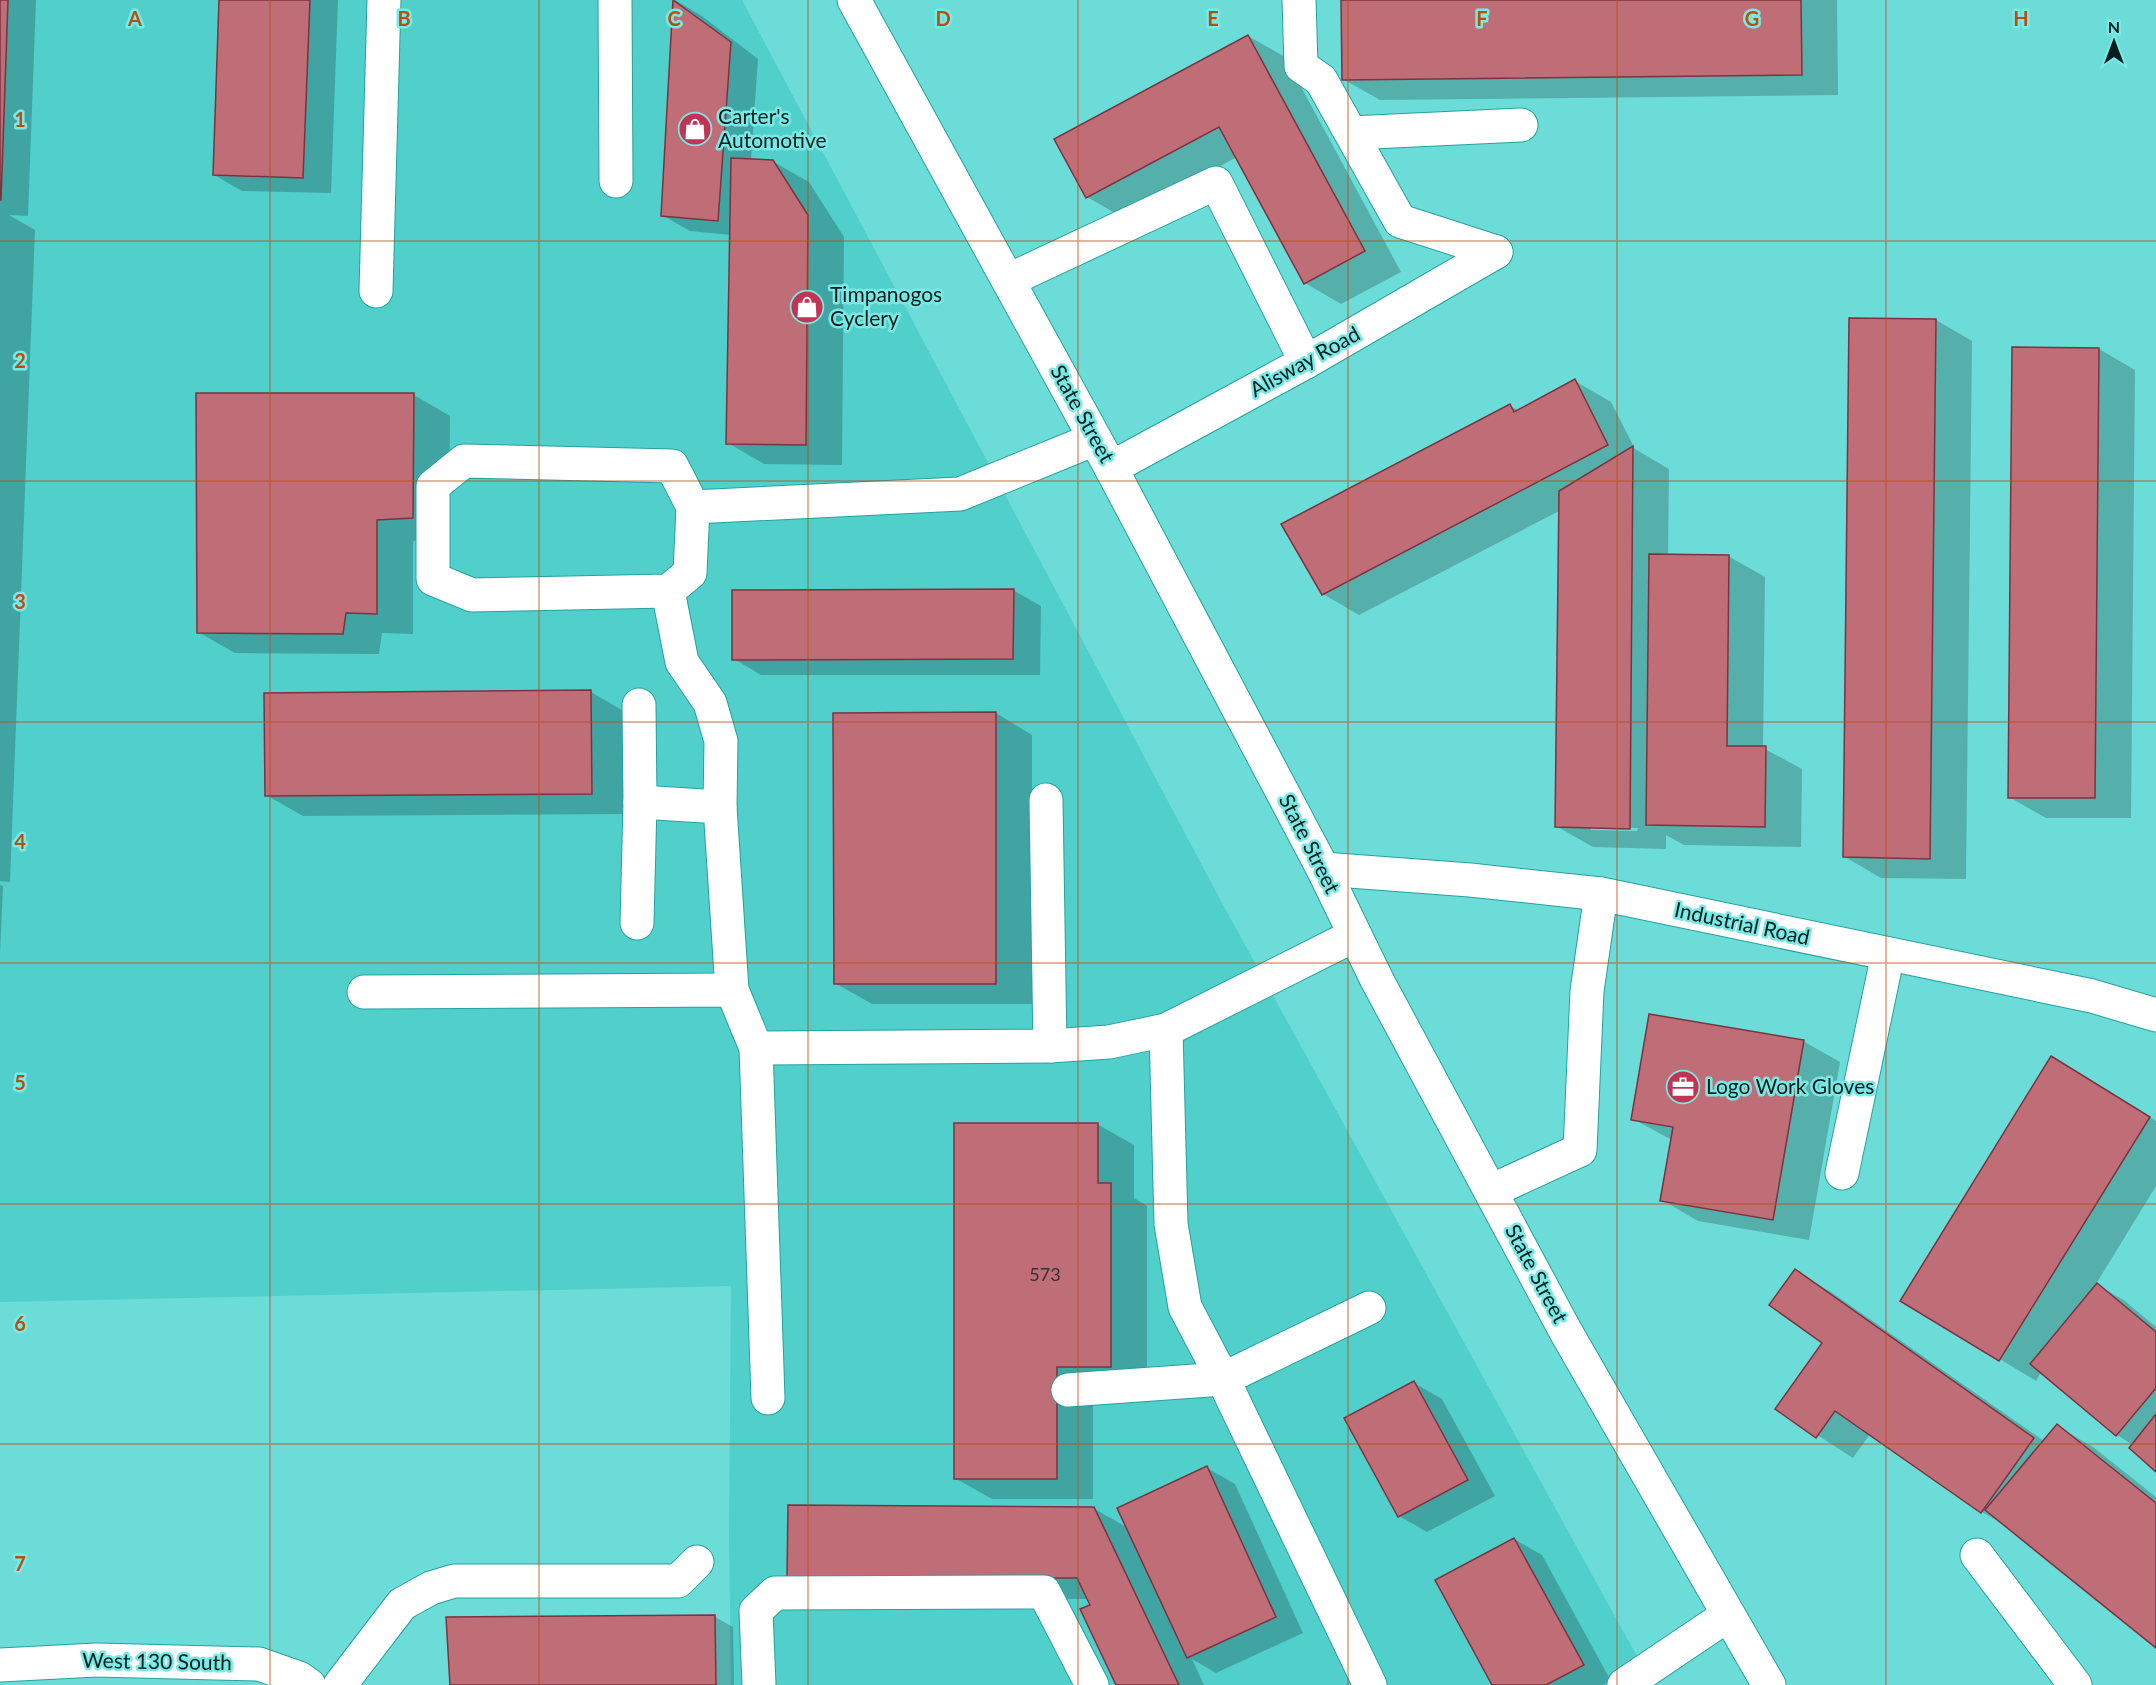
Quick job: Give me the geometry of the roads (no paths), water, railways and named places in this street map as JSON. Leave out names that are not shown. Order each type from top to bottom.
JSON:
[{"type":"main road","points":[[376,291],[384,0]]},
{"type":"main road","points":[[615,0],[616,181]]},
{"type":"main road","name":"State Street","points":[[854,0],[1111,468],[1323,869],[1354,935],[1566,1332],[1769,1685]]},
{"type":"main road","points":[[1299,0],[1301,66],[1321,80],[1351,133],[1521,125]]},
{"type":"main road","name":"Alisway Road","points":[[1111,468],[1306,362],[1496,252],[1400,221],[1351,133]]},
{"type":"main road","points":[[1008,280],[1215,183],[1306,362]]},
{"type":"main road","points":[[693,507],[960,494],[1095,439]]},
{"type":"main road","points":[[464,461],[672,466],[693,507],[690,573],[668,591],[472,595],[433,579],[433,486],[464,461]]},
{"type":"main road","points":[[668,591],[682,662],[710,704],[722,741],[720,807],[732,990],[756,1048],[768,1398]]},
{"type":"main road","points":[[637,923],[640,802],[639,705]]},
{"type":"main road","points":[[1046,800],[1050,1046]]},
{"type":"main road","points":[[640,802],[720,807]]},
{"type":"main road","name":"Industrial Road","points":[[1323,869],[1470,880],[1601,894],[2092,996],[2156,1015]]},
{"type":"main road","points":[[1491,1191],[1580,1150],[1587,991],[1601,894]]},
{"type":"main road","points":[[756,1048],[1050,1046],[1109,1042],[1166,1030],[1354,935]]},
{"type":"main road","points":[[1842,1173],[1888,954]]},
{"type":"main road","points":[[364,992],[732,990]]},
{"type":"main road","points":[[1166,1030],[1172,1234],[1185,1307],[1223,1379],[1370,1685]]},
{"type":"main road","points":[[1068,1390],[1223,1379],[1369,1308]]},
{"type":"main road","points":[[1977,1555],[2075,1685]]},
{"type":"main road","points":[[340,1685],[402,1604],[431,1588],[454,1581],[678,1581],[697,1562]]},
{"type":"main road","points":[[759,1685],[756,1611],[775,1593],[1044,1592],[1092,1685]]},
{"type":"main road","points":[[1624,1685],[1728,1615]]},
{"type":"main road","name":"West 130 South","points":[[0,1665],[96,1660],[259,1664],[309,1685]]},
{"type":"place","name":"Carter's Automotive","points":[[695,129]]},
{"type":"place","name":"Timpanogos Cyclery","points":[[807,307]]},
{"type":"place","name":"Logo Work Gloves","points":[[1683,1087]]}]
